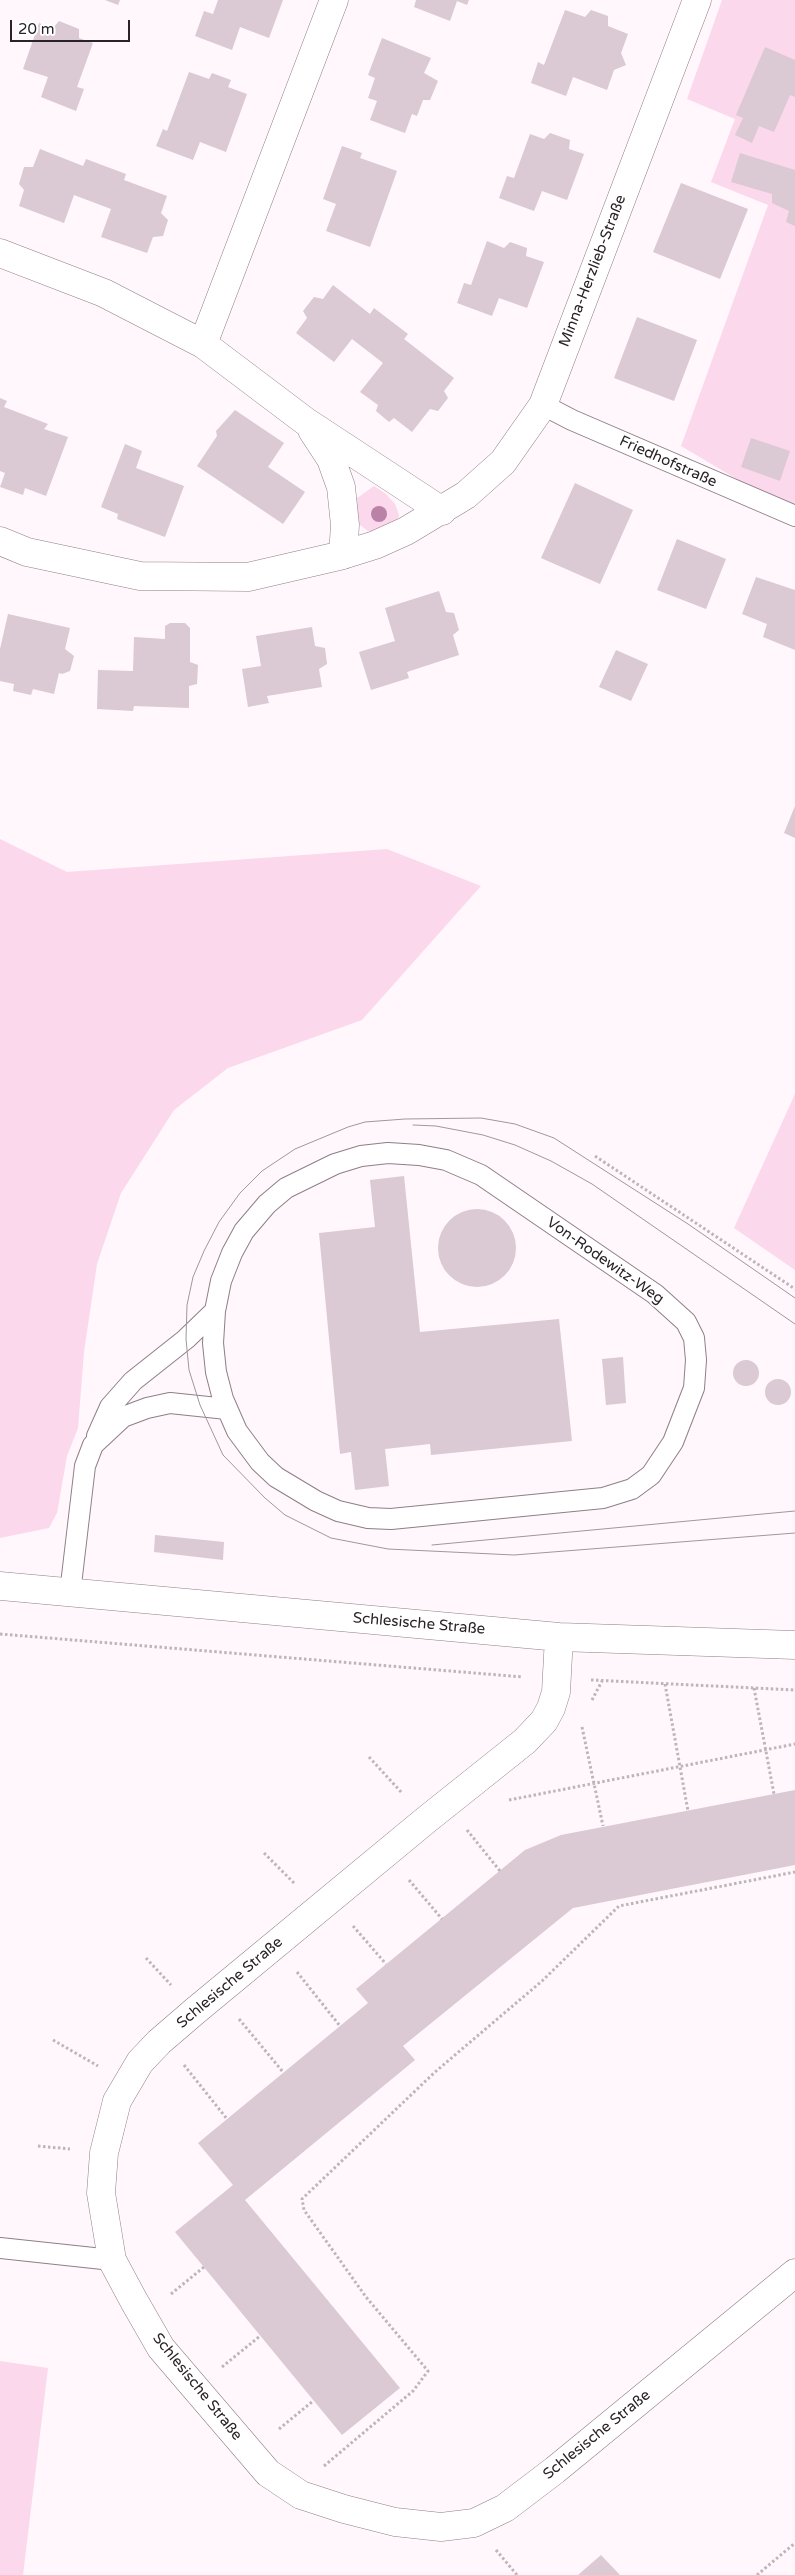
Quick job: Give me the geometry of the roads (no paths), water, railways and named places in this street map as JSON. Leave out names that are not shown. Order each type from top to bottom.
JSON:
[{"type":"street","points":[[204,344],[334,0]]},
{"type":"street","name":"Minna-Herzlieb-Straße","points":[[0,541],[27,552],[140,576],[248,577],[343,555],[375,545],[406,531],[466,496],[503,462],[543,404],[697,0]]},
{"type":"street","points":[[0,253],[104,293],[204,344],[305,420],[442,511]]},
{"type":"street","points":[[305,420],[331,459],[341,487],[345,525],[343,555]]},
{"type":"street","name":"Schlesische Straße","points":[[0,1586],[559,1637],[795,1645]]},
{"type":"street","name":"Schlesische Straße","points":[[559,1637],[556,1692],[551,1708],[544,1721],[525,1742],[319,1908],[159,2042],[140,2062],[117,2101],[104,2153],[101,2193],[112,2260],[161,2348],[268,2473],[301,2495],[344,2509],[395,2522],[441,2526],[474,2523],[505,2508],[555,2470],[795,2273]]},
{"type":"lane","name":"Friedhofstraße","points":[[543,404],[581,424],[795,516]]},
{"type":"lane","name":"Von-Rodewitz-Weg","points":[[388,1153],[419,1155],[446,1160],[481,1176],[655,1294],[686,1322],[694,1338],[696,1360],[694,1388],[673,1442],[651,1475],[632,1489],[603,1498],[391,1519],[368,1518],[338,1510],[316,1501],[276,1477],[260,1462],[238,1431],[227,1409],[216,1372],[213,1343],[215,1311],[221,1281],[232,1253],[244,1231],[267,1204],[286,1188],[335,1164],[361,1156],[388,1153]]},
{"type":"lane","points":[[70,1593],[85,1466],[92,1445],[110,1407],[133,1381],[186,1339],[215,1311]]},
{"type":"lane","points":[[92,1445],[123,1418],[147,1408],[170,1403],[227,1409]]},
{"type":"lane","points":[[0,2248],[112,2260]]},
{"type":"tram line","points":[[795,1298],[688,1224],[554,1138],[515,1124],[481,1118],[405,1119],[365,1122],[295,1149],[262,1171],[240,1193],[219,1222],[193,1277],[187,1305],[186,1339],[189,1370],[200,1405],[223,1455],[265,1498],[285,1515],[331,1538],[388,1549],[514,1555],[795,1533]]},
{"type":"tram line","points":[[413,1125],[436,1126],[483,1135],[515,1145],[551,1161],[592,1184],[795,1324]]},
{"type":"tram line","points":[[432,1545],[795,1511]]}]
